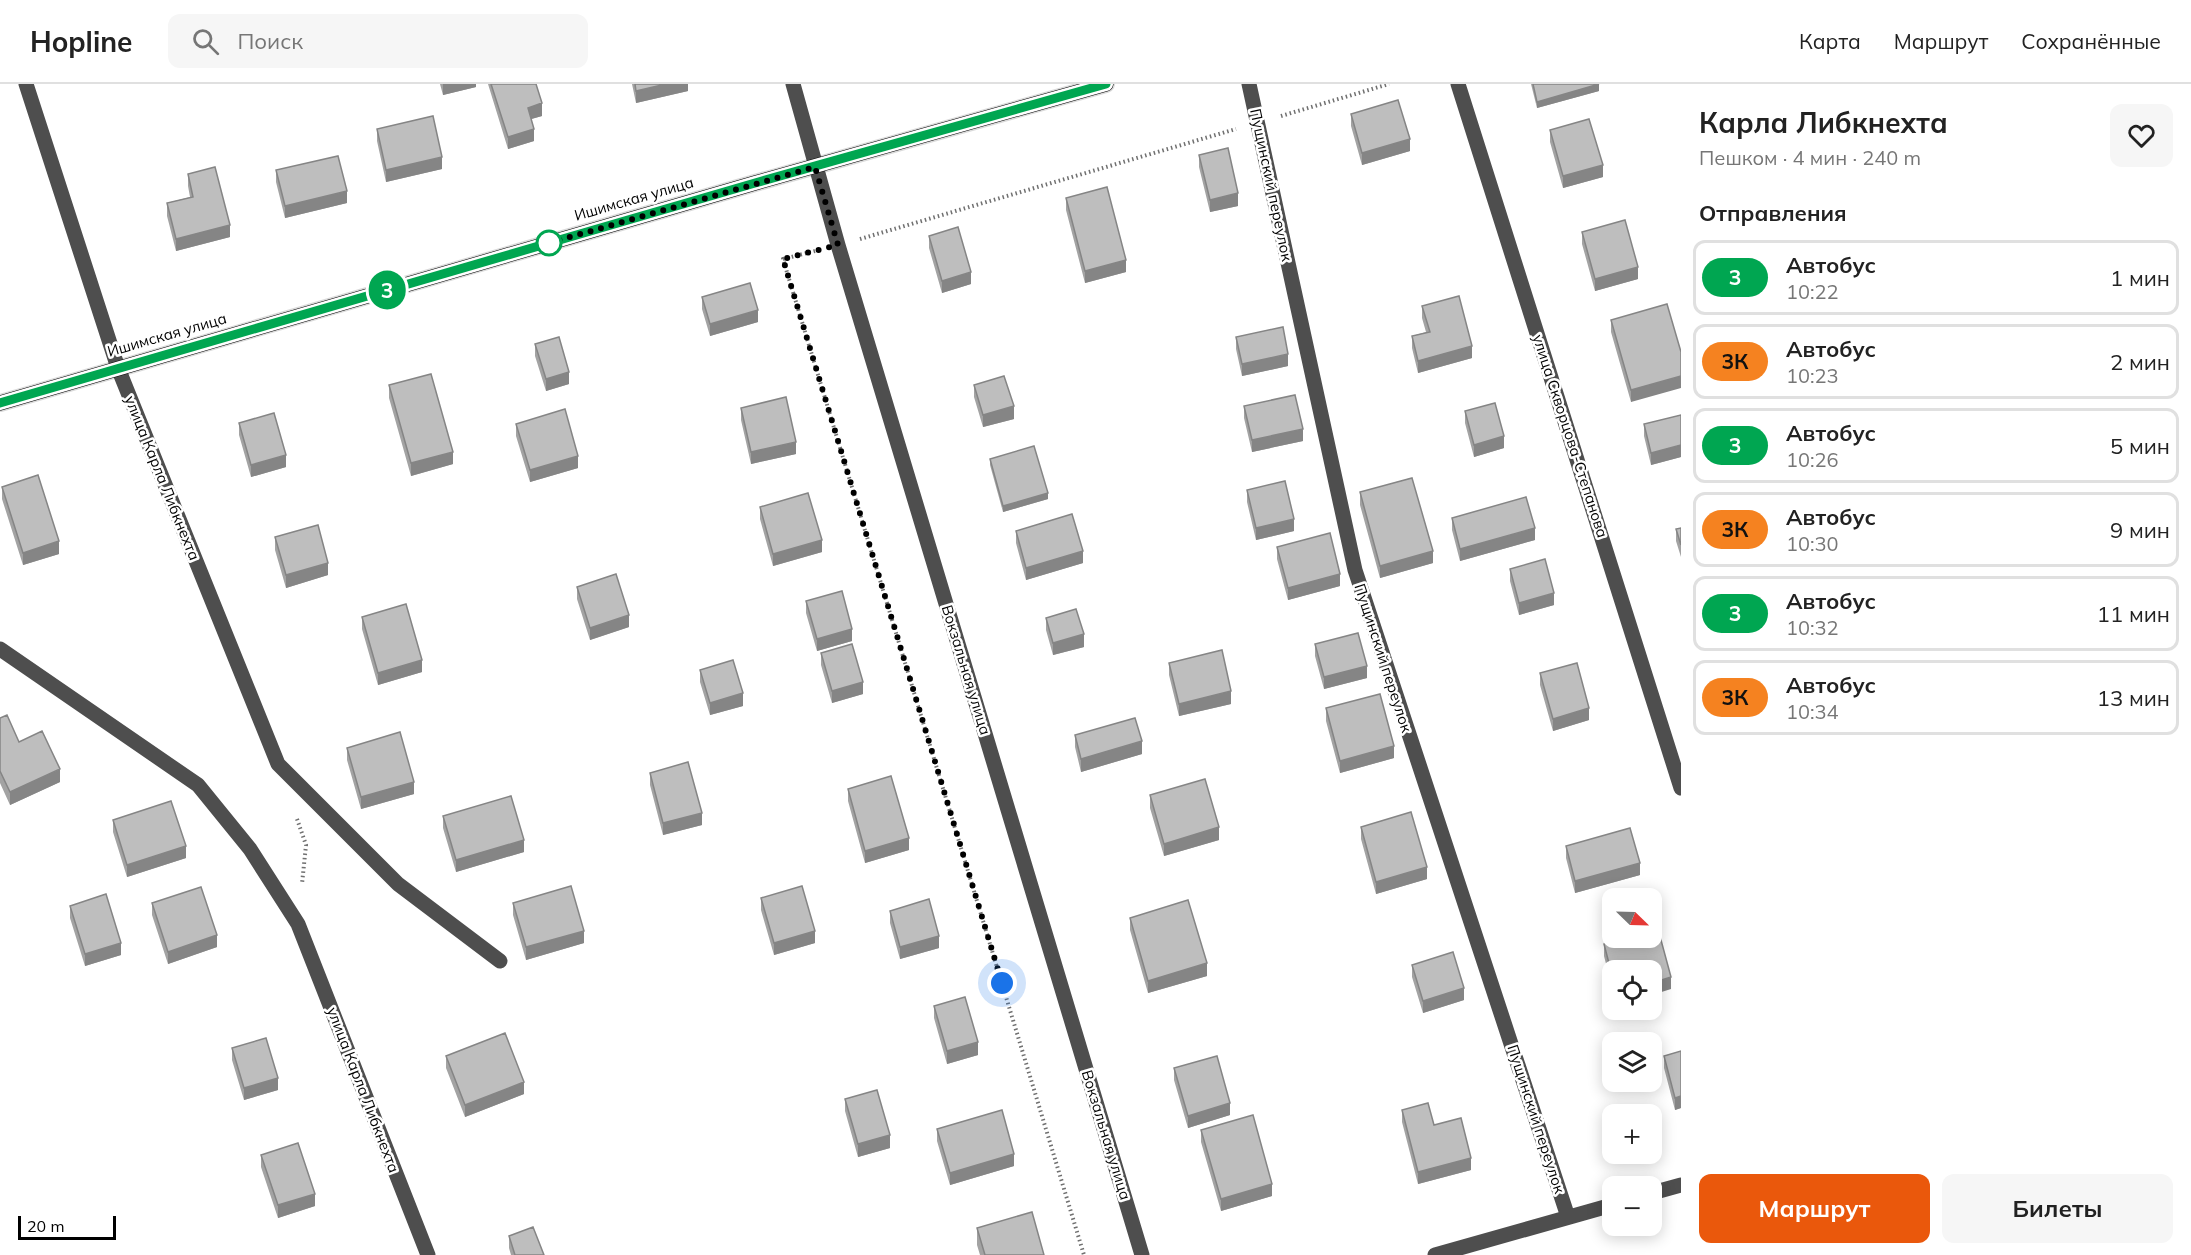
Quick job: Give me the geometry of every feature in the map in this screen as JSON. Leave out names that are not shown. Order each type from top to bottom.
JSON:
[{"type":"main road","name":"Ишимская улица","points":[[0,403],[1106,84]]},
{"type":"street","name":"улица Карла Либкнехта","points":[[26,84],[118,368],[278,764],[398,884],[500,961]]},
{"type":"street","name":"Вокзальная улица","points":[[794,84],[838,245],[1142,1255]]},
{"type":"street","name":"Пущинский переулок","points":[[1249,84],[1355,570],[1568,1217]]},
{"type":"street","name":"улица Скворцова-Степанова","points":[[1458,84],[1681,788]]},
{"type":"street","name":"улица Карла Либкнехта","points":[[0,649],[198,785],[250,849],[298,924],[428,1255]]},
{"type":"street","points":[[1662,1190],[1681,1185]]},
{"type":"street","points":[[1436,1255],[1602,1207]]},
{"type":"path","points":[[1084,1255],[783,259],[838,245],[1389,84]]},
{"type":"path","points":[[296,815],[306,845],[298,924]]},
{"type":"building","points":[[491,84],[536,84],[542,103],[528,108],[534,129],[508,137]]},
{"type":"building","points":[[635,84],[666,84],[636,91]]},
{"type":"building","points":[[1533,84],[1599,84],[1537,102]]},
{"type":"building","points":[[1398,100],[1410,139],[1362,153],[1351,114]]},
{"type":"building","points":[[433,116],[442,157],[386,170],[377,129]]},
{"type":"building","points":[[1589,119],[1603,165],[1563,176],[1550,130]]},
{"type":"building","points":[[1228,148],[1238,193],[1210,200],[1199,155]]},
{"type":"building","points":[[338,156],[347,191],[285,206],[276,170]]},
{"type":"building","points":[[215,167],[230,225],[176,239],[167,203],[193,197],[188,174]]},
{"type":"building","points":[[1107,187],[1126,260],[1085,271],[1066,198]]},
{"type":"building","points":[[1625,220],[1638,267],[1595,279],[1582,232]]},
{"type":"building","points":[[958,227],[971,272],[942,281],[929,236]]},
{"type":"building","points":[[750,283],[758,310],[710,324],[702,297]]},
{"type":"building","points":[[1459,296],[1472,346],[1418,361],[1412,336],[1430,332],[1422,306]]},
{"type":"building","points":[[1667,304],[1681,352],[1681,376],[1631,390],[1611,320]]},
{"type":"building","points":[[1283,327],[1288,354],[1242,364],[1236,337]]},
{"type":"building","points":[[559,337],[569,372],[546,379],[535,344]]},
{"type":"building","points":[[431,374],[453,452],[411,463],[389,385]]},
{"type":"building","points":[[1004,376],[1014,406],[983,415],[974,385]]},
{"type":"building","points":[[1295,395],[1303,429],[1252,440],[1244,406]]},
{"type":"building","points":[[786,397],[796,442],[751,452],[741,408]]},
{"type":"building","points":[[1495,403],[1504,436],[1474,445],[1465,411]]},
{"type":"building","points":[[565,409],[578,456],[530,470],[516,424]]},
{"type":"building","points":[[274,413],[286,455],[251,465],[239,423]]},
{"type":"building","points":[[1681,415],[1681,445],[1651,453],[1644,424]]},
{"type":"building","points":[[1034,446],[1048,493],[1003,506],[990,459]]},
{"type":"building","points":[[38,475],[59,541],[23,553],[2,487]]},
{"type":"building","points":[[1412,478],[1433,551],[1380,566],[1360,492]]},
{"type":"building","points":[[1285,481],[1294,519],[1256,528],[1247,490]]},
{"type":"building","points":[[808,493],[822,540],[773,554],[760,507]]},
{"type":"building","points":[[1526,497],[1535,528],[1460,549],[1452,518]]},
{"type":"building","points":[[1072,514],[1083,551],[1026,568],[1016,531]]},
{"type":"building","points":[[318,525],[328,563],[286,575],[275,537]]},
{"type":"building","points":[[1681,528],[1681,545],[1676,529]]},
{"type":"building","points":[[1330,533],[1340,574],[1288,588],[1277,547]]},
{"type":"building","points":[[1545,559],[1554,593],[1519,603],[1510,569]]},
{"type":"building","points":[[616,574],[629,615],[590,628],[577,587]]},
{"type":"building","points":[[842,591],[852,629],[817,639],[806,601]]},
{"type":"building","points":[[406,604],[422,660],[378,673],[362,617]]},
{"type":"building","points":[[1076,609],[1084,634],[1053,643],[1046,618]]},
{"type":"building","points":[[1358,633],[1367,666],[1324,677],[1315,644]]},
{"type":"building","points":[[852,644],[863,682],[832,691],[821,653]]},
{"type":"building","points":[[1222,650],[1231,691],[1179,704],[1169,663]]},
{"type":"building","points":[[733,660],[743,693],[710,703],[700,670]]},
{"type":"building","points":[[1577,663],[1589,708],[1553,719],[1540,673]]},
{"type":"building","points":[[1380,694],[1394,746],[1340,761],[1326,708]]},
{"type":"building","points":[[7,715],[19,742],[42,731],[60,769],[10,792],[0,771],[0,718]]},
{"type":"building","points":[[1135,718],[1142,741],[1081,759],[1075,735]]},
{"type":"building","points":[[400,732],[414,782],[361,797],[347,748]]},
{"type":"building","points":[[688,762],[702,813],[663,823],[650,773]]},
{"type":"building","points":[[891,776],[909,838],[865,851],[848,789]]},
{"type":"building","points":[[1205,779],[1219,827],[1164,844],[1150,795]]},
{"type":"building","points":[[511,796],[524,840],[456,860],[443,816]]},
{"type":"building","points":[[171,801],[186,846],[127,865],[113,820]]},
{"type":"building","points":[[1411,812],[1427,867],[1376,882],[1361,827]]},
{"type":"building","points":[[1630,828],[1640,863],[1575,881],[1566,846]]},
{"type":"building","points":[[571,886],[584,931],[526,947],[513,903]]},
{"type":"building","points":[[802,886],[815,931],[774,943],[761,898]]},
{"type":"building","points":[[201,887],[217,935],[168,952],[152,903]]},
{"type":"building","points":[[106,894],[121,943],[85,954],[70,906]]},
{"type":"building","points":[[929,899],[939,936],[900,947],[890,911]]},
{"type":"building","points":[[1188,900],[1207,963],[1148,981],[1130,918]]},
{"type":"building","points":[[1662,944],[1671,977],[1662,980],[1662,960],[1608,960],[1605,948],[1662,948]]},
{"type":"building","points":[[1453,952],[1464,988],[1423,1001],[1412,965]]},
{"type":"building","points":[[965,997],[978,1042],[947,1051],[934,1006]]},
{"type":"building","points":[[505,1033],[524,1082],[465,1105],[446,1056]]},
{"type":"building","points":[[266,1038],[278,1078],[244,1088],[232,1048]]},
{"type":"building","points":[[1681,1051],[1681,1096],[1675,1098],[1664,1056]]},
{"type":"building","points":[[1217,1056],[1230,1103],[1188,1116],[1174,1068]]},
{"type":"building","points":[[877,1090],[890,1135],[858,1144],[845,1099]]},
{"type":"building","points":[[1428,1103],[1434,1125],[1461,1118],[1471,1158],[1418,1172],[1402,1110]]},
{"type":"building","points":[[1002,1110],[1014,1154],[950,1173],[937,1129]]},
{"type":"building","points":[[1253,1115],[1272,1184],[1221,1199],[1201,1130]]},
{"type":"building","points":[[298,1143],[315,1194],[278,1205],[261,1155]]},
{"type":"building","points":[[1032,1212],[1044,1255],[985,1255],[977,1228]]},
{"type":"building","points":[[533,1227],[544,1255],[515,1255],[509,1236]]},
{"type":"bus line","name":"3","points":[[0,403],[755,183],[1106,84]]},
{"type":"route","points":[[549,243],[815,167],[838,245],[783,259],[1002,983]]}]
